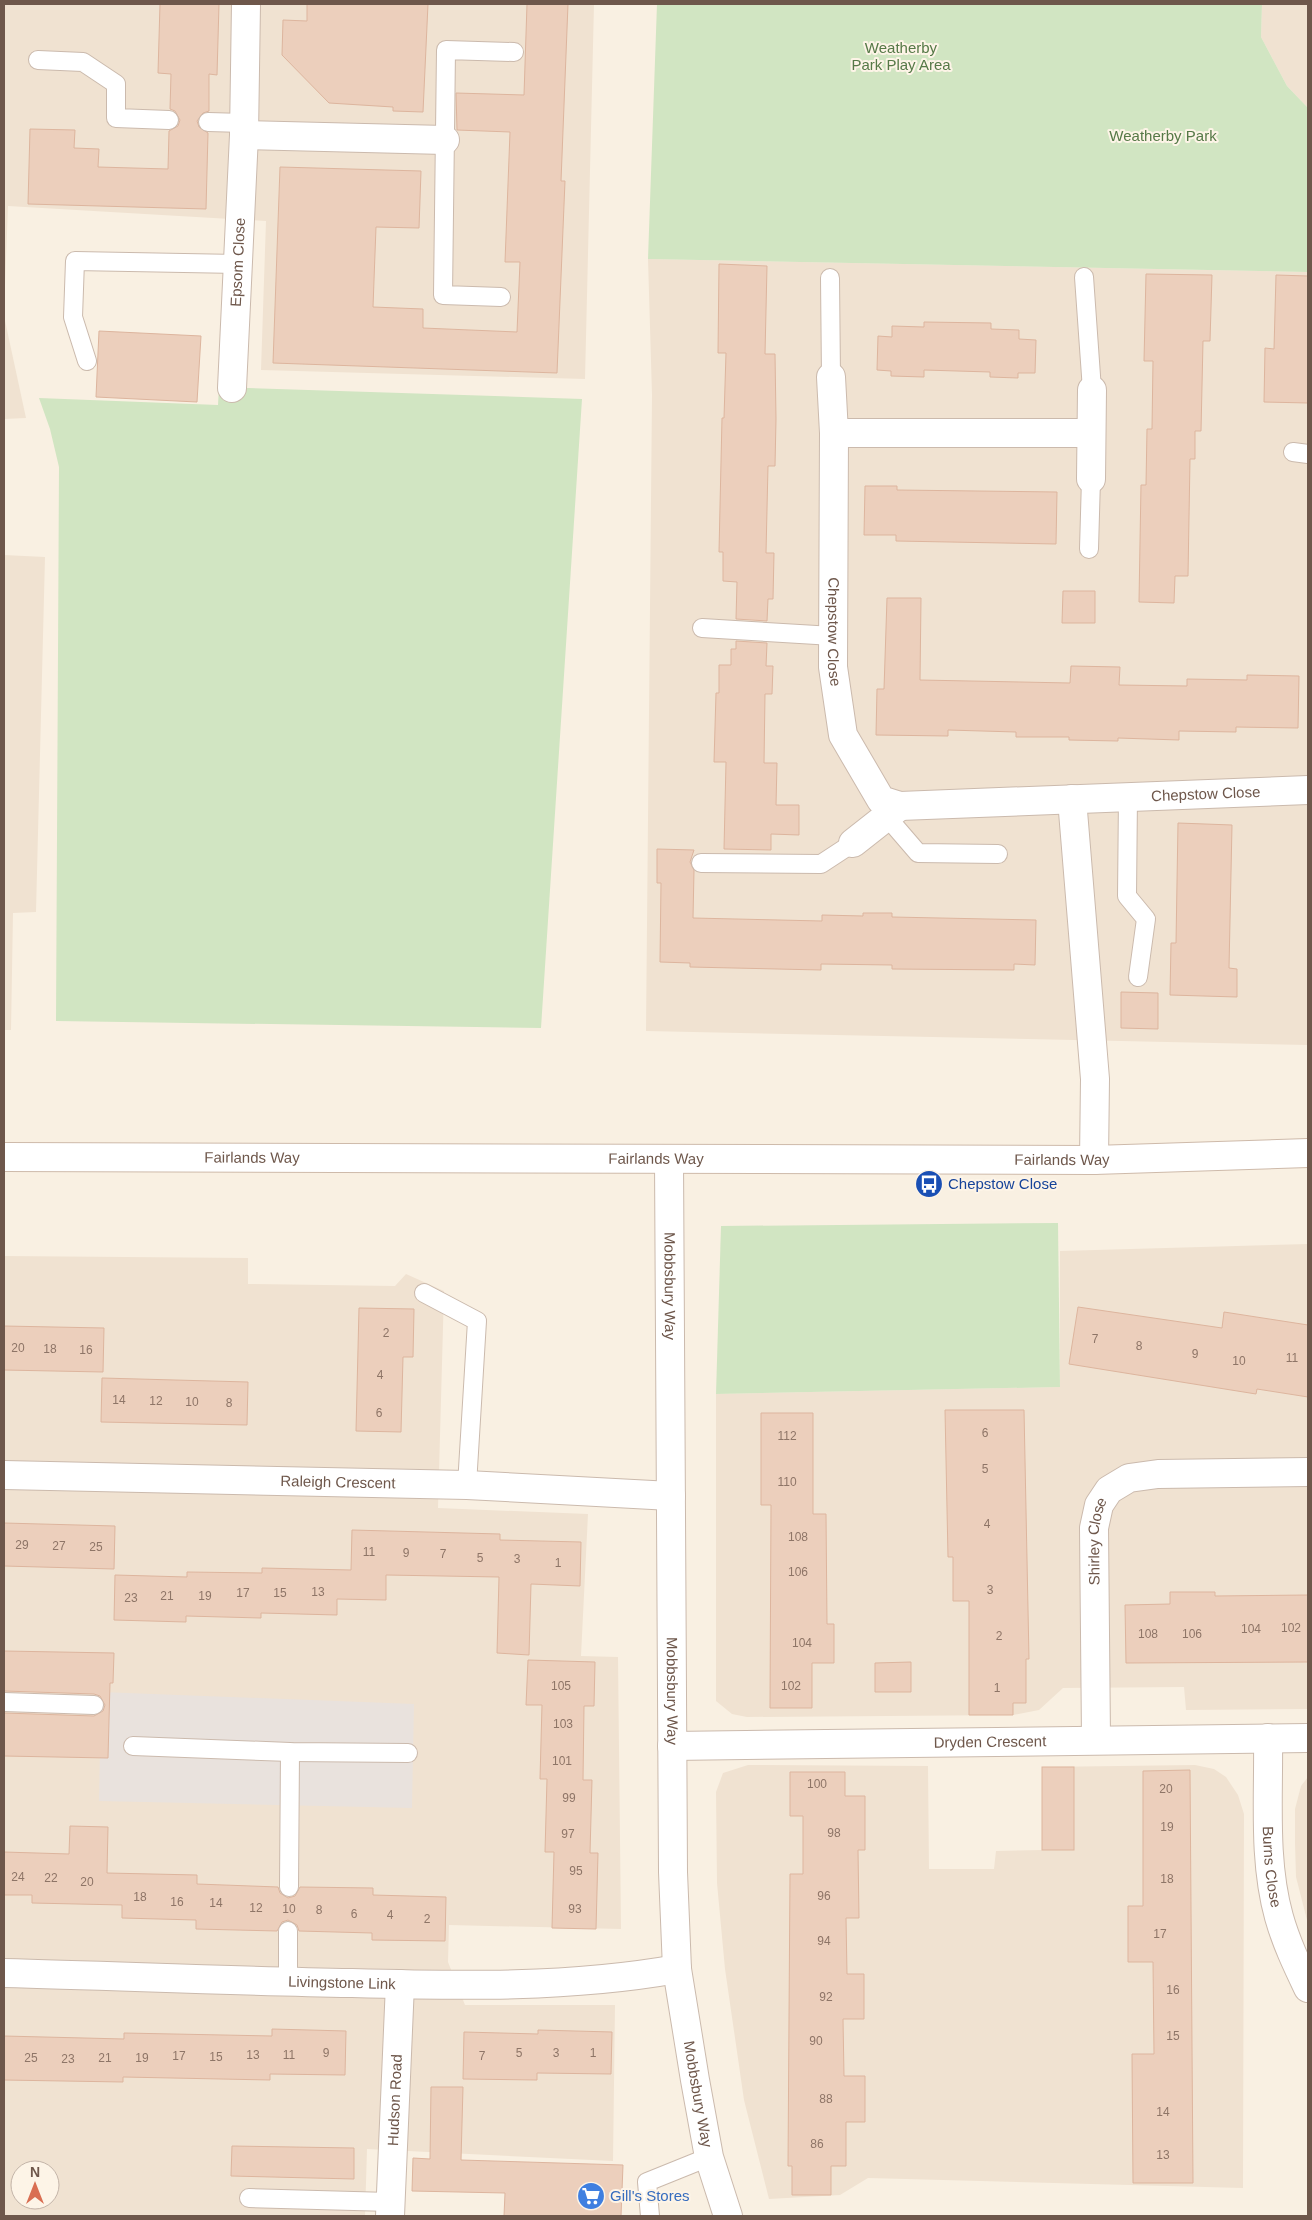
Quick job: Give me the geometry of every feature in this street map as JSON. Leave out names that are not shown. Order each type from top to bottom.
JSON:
[{"type":"street","name":"Epsom Close","points":[[232,388],[244,129],[246,4]]},
{"type":"street","points":[[244,129],[445,140]]},
{"type":"street","name":"Chepstow Close","points":[[831,377],[834,432],[833,667],[843,735],[881,800],[894,812],[1128,796],[1308,790]]},
{"type":"street","points":[[1091,479],[1092,390]]},
{"type":"street","points":[[834,432],[1091,433]]},
{"type":"street","points":[[1072,799],[1095,1080],[1094,1160]]},
{"type":"street","points":[[854,843],[894,812]]},
{"type":"street","name":"Fairlands Way","points":[[4,1157],[1094,1160],[1308,1153]]},
{"type":"street","name":"Mobbsbury Way","points":[[669,1160],[673,1872],[677,1969],[709,2157],[728,2216]]},
{"type":"street","name":"Shirley Close","points":[[1096,1740],[1094,1528],[1099,1505],[1109,1490],[1129,1478],[1158,1474],[1308,1472]]},
{"type":"street","name":"Raleigh Crescent","points":[[4,1475],[466,1485],[671,1496]]},
{"type":"street","name":"Burns Close","points":[[1268,1738],[1269,1852],[1273,1887],[1286,1940],[1308,1988]]},
{"type":"street","name":"Dryden Crescent","points":[[672,1746],[1308,1738]]},
{"type":"street","name":"Livingstone Link","points":[[4,1973],[400,1984],[577,1982],[633,1977],[677,1969]]},
{"type":"street","name":"Hudson Road","points":[[390,2209],[400,1984]]},
{"type":"lane","points":[[501,297],[443,295],[446,50],[514,52]]},
{"type":"lane","points":[[38,60],[83,62],[116,84],[116,118],[169,120]]},
{"type":"lane","points":[[208,122],[244,129]]},
{"type":"lane","points":[[87,362],[73,317],[75,261],[238,264]]},
{"type":"lane","points":[[1084,277],[1092,390]]},
{"type":"lane","points":[[830,278],[831,377]]},
{"type":"lane","points":[[1089,549],[1091,479]]},
{"type":"lane","points":[[702,628],[833,636]]},
{"type":"lane","points":[[1128,796],[1127,896],[1146,919],[1138,977]]},
{"type":"lane","points":[[894,812],[918,853],[998,854]]},
{"type":"lane","points":[[701,863],[821,864],[854,843]]},
{"type":"lane","points":[[424,1293],[477,1321],[466,1485]]},
{"type":"lane","points":[[4,1702],[94,1705]]},
{"type":"lane","points":[[133,1746],[290,1752],[408,1753]]},
{"type":"lane","points":[[289,1886],[290,1752]]},
{"type":"lane","points":[[288,1931],[288,1982]]},
{"type":"lane","points":[[650,2216],[647,2182],[709,2157]]},
{"type":"lane","points":[[249,2198],[390,2209]]},
{"type":"shaded area","points":[[4,4],[594,4],[585,379],[261,370],[266,221],[8,206],[4,312]]},
{"type":"shaded area","points":[[1262,4],[1308,4],[1308,108],[1287,86],[1261,37]]},
{"type":"shaded area","points":[[648,259],[1308,272],[1308,1045],[646,1031],[652,395]]},
{"type":"shaded area","points":[[4,316],[26,418],[4,419]]},
{"type":"shaded area","points":[[4,555],[45,557],[36,912],[13,913],[11,1030],[4,1030]]},
{"type":"shaded area","points":[[1308,1244],[1308,1709],[1186,1710],[1184,1687],[1063,1688],[1039,1710],[1013,1715],[747,1717],[732,1714],[716,1701],[716,1394],[1060,1387],[1060,1251]]},
{"type":"shaded area","points":[[4,1256],[248,1258],[248,1284],[395,1286],[406,1274],[444,1291],[438,1508],[588,1514],[581,1656],[618,1657],[621,1929],[449,1925],[448,1962],[465,2005],[615,2005],[613,2161],[367,2149],[365,2216],[4,2216]]},
{"type":"shaded area","points":[[101,1692],[414,1704],[412,1808],[99,1801]]},
{"type":"shaded area","points":[[748,1765],[928,1766],[929,1869],[994,1869],[996,1851],[1042,1850],[1042,1767],[1195,1765],[1214,1769],[1226,1777],[1238,1795],[1244,1814],[1243,2188],[868,2178],[840,2195],[769,2199],[744,2100],[725,1969],[717,1883],[716,1792],[723,1773]]},
{"type":"shaded area","points":[[1308,1777],[1308,1924],[1296,1877],[1295,1809],[1301,1786]]},
{"type":"green space","name":"Weatherby Park","points":[[657,4],[1262,4],[1261,37],[1287,86],[1308,108],[1308,272],[648,259]]},
{"type":"green space","points":[[219,387],[582,399],[541,1028],[56,1021],[59,467],[50,429],[39,398],[218,405]]},
{"type":"green space","points":[[1058,1223],[1060,1387],[716,1394],[721,1226]]},
{"type":"building","points":[[160,4],[219,4],[217,75],[209,74],[209,111],[203,113],[197,121],[199,127],[208,133],[206,209],[28,204],[30,129],[75,130],[74,148],[99,149],[98,167],[168,169],[169,131],[178,126],[180,120],[175,111],[170,109],[171,74],[158,73]]},
{"type":"building","points":[[307,4],[428,4],[423,112],[393,111],[393,107],[329,103],[282,55],[283,20],[307,21]]},
{"type":"building","points":[[527,4],[568,4],[561,181],[565,181],[557,373],[273,363],[280,167],[421,171],[419,228],[376,227],[373,307],[423,309],[423,328],[517,332],[520,262],[505,262],[510,132],[457,130],[456,93],[524,95]]},
{"type":"building","points":[[719,264],[767,266],[765,354],[775,354],[776,419],[775,466],[768,466],[766,553],[774,553],[773,599],[768,599],[767,621],[736,619],[737,582],[723,581],[723,552],[719,552],[722,418],[724,418],[726,353],[718,353]]},
{"type":"building","points":[[1146,274],[1212,275],[1210,341],[1203,341],[1201,431],[1195,431],[1195,459],[1190,459],[1188,576],[1175,576],[1174,603],[1139,602],[1141,485],[1146,485],[1147,429],[1152,429],[1153,361],[1144,361]]},
{"type":"building","points":[[1276,275],[1308,276],[1308,403],[1264,402],[1265,348],[1274,349]]},
{"type":"building","points":[[924,322],[991,323],[991,329],[1019,330],[1019,339],[1036,340],[1035,373],[1018,373],[1018,378],[990,377],[990,372],[924,370],[924,377],[891,376],[891,371],[877,370],[878,336],[892,337],[892,326],[924,327]]},
{"type":"building","points":[[99,331],[201,336],[197,402],[96,397]]},
{"type":"building","points":[[865,486],[897,486],[897,490],[1057,492],[1056,544],[896,541],[896,535],[864,535]]},
{"type":"building","points":[[1063,591],[1095,591],[1095,623],[1062,623]]},
{"type":"building","points":[[887,598],[921,598],[920,680],[1070,683],[1071,666],[1120,667],[1119,685],[1187,686],[1187,679],[1247,680],[1247,675],[1299,676],[1298,728],[1236,727],[1236,732],[1179,731],[1179,740],[1118,738],[1118,741],[1069,740],[1069,737],[1016,737],[1016,732],[948,730],[948,736],[876,735],[877,689],[884,689]]},
{"type":"building","points":[[736,641],[767,643],[766,666],[773,666],[772,694],[765,694],[764,763],[777,763],[776,805],[799,805],[799,835],[771,834],[771,850],[724,849],[726,762],[714,762],[716,693],[719,693],[719,665],[731,665],[731,649],[736,649]]},
{"type":"building","points":[[1178,823],[1232,825],[1229,968],[1237,969],[1237,997],[1170,995],[1171,943],[1176,943]]},
{"type":"building","points":[[657,849],[694,850],[690,862],[694,870],[693,918],[822,921],[822,915],[863,916],[863,913],[892,913],[892,917],[1036,920],[1035,965],[1014,964],[1014,970],[892,969],[892,965],[821,964],[821,970],[690,967],[690,963],[660,962],[661,883],[657,883]]},
{"type":"building","points":[[1121,992],[1158,993],[1158,1029],[1121,1028]]},
{"type":"building","points":[[1078,1307],[1222,1328],[1224,1312],[1308,1325],[1308,1397],[1257,1389],[1256,1394],[1069,1364]]},
{"type":"building","points":[[359,1308],[414,1309],[413,1357],[403,1357],[401,1432],[356,1431]]},
{"type":"building","points":[[4,1326],[104,1328],[103,1372],[4,1370]]},
{"type":"building","points":[[102,1378],[248,1382],[247,1425],[101,1422]]},
{"type":"building","points":[[945,1410],[1024,1410],[1029,1659],[1026,1659],[1026,1703],[1013,1703],[1013,1715],[969,1715],[969,1601],[953,1601],[953,1557],[948,1557]]},
{"type":"building","points":[[761,1413],[813,1413],[813,1514],[826,1514],[827,1624],[834,1624],[834,1663],[812,1663],[812,1708],[770,1708],[771,1505],[761,1505]]},
{"type":"building","points":[[4,1523],[115,1526],[114,1569],[4,1566]]},
{"type":"building","points":[[352,1530],[500,1534],[500,1540],[581,1542],[580,1586],[531,1584],[529,1655],[497,1653],[499,1577],[386,1575],[386,1600],[337,1599],[337,1615],[261,1613],[261,1618],[186,1616],[186,1622],[114,1620],[115,1575],[187,1577],[187,1572],[262,1573],[262,1568],[351,1570]]},
{"type":"building","points":[[1170,1592],[1215,1592],[1215,1596],[1308,1595],[1308,1662],[1126,1663],[1125,1605],[1170,1604]]},
{"type":"building","points":[[4,1651],[114,1653],[113,1683],[110,1683],[108,1758],[4,1756],[4,1713],[94,1716],[103,1711],[105,1705],[100,1696],[94,1694],[4,1691]]},
{"type":"building","points":[[528,1660],[595,1662],[594,1706],[584,1706],[583,1780],[592,1780],[590,1853],[598,1853],[596,1929],[552,1928],[554,1852],[545,1852],[547,1779],[540,1779],[542,1705],[526,1705]]},
{"type":"building","points":[[911,1662],[911,1692],[875,1692],[875,1663]]},
{"type":"building","points":[[1042,1767],[1074,1767],[1074,1850],[1042,1850]]},
{"type":"building","points":[[1190,1770],[1193,2183],[1133,2183],[1132,2054],[1154,2054],[1153,1962],[1128,1962],[1128,1906],[1143,1906],[1143,1771]]},
{"type":"building","points":[[790,1772],[845,1772],[845,1796],[865,1796],[865,1850],[858,1850],[859,1918],[846,1918],[847,1974],[864,1974],[864,2019],[843,2019],[844,2076],[865,2076],[865,2122],[846,2122],[846,2166],[831,2166],[831,2195],[792,2195],[792,2166],[788,2166],[790,1874],[803,1874],[803,1816],[790,1816]]},
{"type":"building","points":[[70,1826],[108,1827],[107,1873],[197,1875],[197,1884],[278,1887],[280,1893],[288,1898],[295,1896],[300,1887],[373,1888],[373,1895],[446,1897],[445,1941],[372,1940],[372,1933],[299,1931],[297,1925],[288,1920],[282,1922],[277,1931],[196,1929],[196,1920],[122,1918],[122,1905],[32,1903],[32,1895],[4,1895],[4,1852],[69,1854]]},
{"type":"building","points":[[272,2029],[346,2031],[345,2075],[270,2074],[270,2080],[123,2077],[123,2082],[4,2080],[4,2036],[124,2039],[124,2033],[272,2036]]},
{"type":"building","points":[[538,2030],[612,2032],[611,2074],[537,2073],[537,2080],[463,2079],[464,2032],[538,2034]]},
{"type":"building","points":[[431,2087],[463,2087],[461,2160],[623,2165],[621,2216],[504,2216],[505,2193],[412,2191],[413,2158],[430,2159]]},
{"type":"building","points":[[232,2146],[354,2148],[354,2179],[231,2176]]},
{"type":"place","name":"Chepstow Close","points":[[929,1184]]},
{"type":"place","name":"Gill's Stores","points":[[591,2196]]},
{"type":"park label","name":"Weatherby Park Play Area","points":[[901,56]]}]
